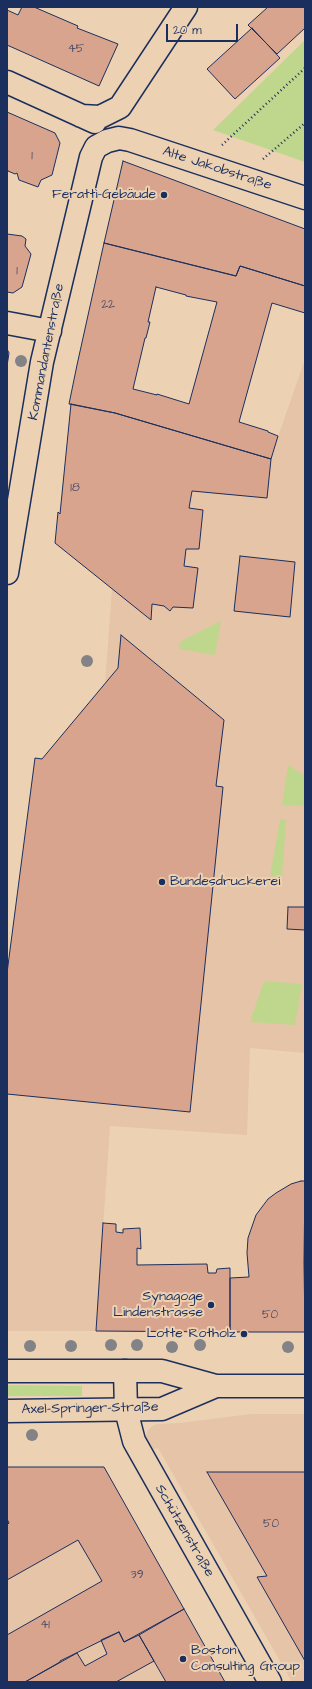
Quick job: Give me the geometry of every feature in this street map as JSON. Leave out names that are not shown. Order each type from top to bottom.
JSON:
[{"type":"street","points":[[91,117],[120,106],[186,7]]},
{"type":"street","name":"Alte Jakobstraße","points":[[7,82],[91,117],[130,140]]},
{"type":"street","name":"Alte Jakobstraße","points":[[107,141],[119,138],[130,140],[305,198]]},
{"type":"street","name":"Kommandantenstraße","points":[[7,572],[42,362],[91,157],[96,147],[107,141]]},
{"type":"street","points":[[7,323],[50,331]]},
{"type":"street","name":"Axel-Springer-Straße","points":[[7,1371],[162,1371],[216,1386],[305,1386]]},
{"type":"street","name":"Schützenstraße","points":[[125,1371],[126,1410],[134,1441],[270,1682]]},
{"type":"street","name":"Axel-Springer-Straße","points":[[7,1411],[162,1409],[216,1386]]},
{"type":"path","points":[[221,146],[305,68]]},
{"type":"path","points":[[263,160],[305,123]]},
{"type":"shaded area","name":"Bundesdruckerei","points":[[305,359],[305,1053],[250,1048],[247,1135],[110,1126],[96,1331],[7,1331],[7,973],[35,758],[42,759],[105,683],[112,589],[55,543],[58,512],[60,513],[71,404],[272,454]]},
{"type":"shaded area","points":[[251,1414],[305,1414],[305,1682],[292,1682],[158,1448],[152,1450],[145,1435],[146,1436],[148,1430],[154,1425],[158,1424],[179,1423]]},
{"type":"shaded area","points":[[7,1467],[104,1467],[225,1682],[7,1682]]},
{"type":"green space","points":[[305,40],[305,162],[213,130]]},
{"type":"green space","points":[[221,621],[215,655],[180,649],[179,645],[183,640]]},
{"type":"green space","points":[[288,765],[305,776],[305,806],[282,805]]},
{"type":"green space","points":[[280,819],[286,820],[282,877],[270,876]]},
{"type":"green space","points":[[264,981],[302,984],[295,1025],[250,1022]]},
{"type":"green space","points":[[7,1385],[82,1386],[82,1396],[7,1396]]},
{"type":"building","points":[[22,7],[34,7],[78,26],[77,28],[118,44],[99,86],[7,45],[7,10],[18,15]]},
{"type":"building","points":[[268,7],[305,7],[305,28],[277,54],[248,25]]},
{"type":"building","points":[[252,28],[280,58],[235,99],[207,69]]},
{"type":"building","points":[[7,112],[55,133],[60,143],[52,175],[41,180],[38,187],[19,180],[17,173],[15,174],[7,169]]},
{"type":"building","name":"Feratti-Gebäude","points":[[123,161],[305,229],[305,286],[240,266],[236,276],[104,243]]},
{"type":"building","points":[[7,234],[22,236],[26,239],[25,246],[31,254],[22,287],[13,293],[7,292]]},
{"type":"building","points":[[104,243],[236,276],[240,266],[305,286],[305,313],[272,303],[239,422],[268,431],[278,436],[271,459],[115,413],[69,404]],"holes":[[[156,287],[217,302],[189,404],[157,394],[133,389],[150,322],[148,322]]]},
{"type":"building","points":[[7,349],[9,353],[7,366]]},
{"type":"building","points":[[71,404],[115,413],[271,459],[267,498],[192,491],[189,508],[203,510],[199,549],[186,549],[184,566],[198,568],[193,608],[173,607],[170,611],[164,606],[152,604],[151,620],[55,543],[58,512],[60,514]]},
{"type":"building","points":[[240,556],[295,562],[290,617],[234,611]]},
{"type":"building","points":[[121,635],[224,720],[216,786],[223,787],[190,1112],[7,1094],[7,973],[35,758],[42,759],[118,668]]},
{"type":"building","points":[[288,907],[305,907],[305,930],[287,929]]},
{"type":"building","points":[[305,1181],[305,1332],[230,1332],[230,1278],[249,1277],[247,1253],[248,1238],[256,1215],[268,1199],[291,1184]]},
{"type":"building","points":[[103,1223],[116,1224],[116,1232],[123,1233],[123,1229],[140,1228],[141,1249],[137,1248],[137,1265],[207,1264],[208,1273],[216,1273],[217,1269],[230,1268],[230,1332],[96,1331]]},
{"type":"building","points":[[7,1467],[104,1467],[184,1609],[124,1642],[119,1632],[60,1661],[25,1682],[7,1682],[7,1635],[102,1581],[78,1540],[7,1580],[7,1525],[9,1523],[7,1519]]},
{"type":"building","points":[[207,1472],[305,1472],[305,1661],[257,1577],[267,1576]]},
{"type":"building","points":[[184,1609],[225,1682],[166,1682],[139,1635]]},
{"type":"building","points":[[119,1632],[124,1642],[139,1635],[154,1661],[116,1682],[25,1682],[77,1653],[85,1666],[107,1654],[101,1640]]},
{"type":"place","name":"Feratti-Gebäude","points":[[164,195]]},
{"type":"place","name":"Bundesdruckerei","points":[[162,882]]},
{"type":"place","name":"Synagoge Lindenstrasse","points":[[211,1305]]},
{"type":"place","name":"Lotte Rotholz","points":[[244,1334]]},
{"type":"place","name":"Boston Consulting Group","points":[[183,1659]]}]
